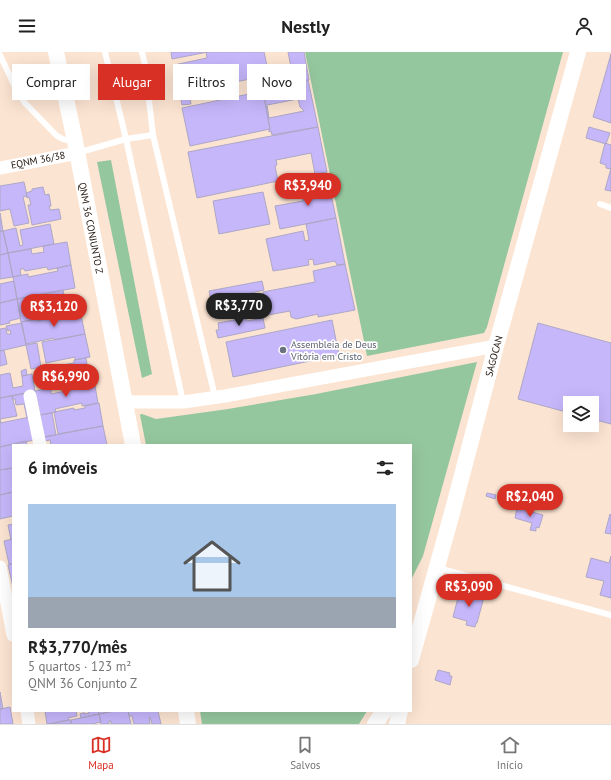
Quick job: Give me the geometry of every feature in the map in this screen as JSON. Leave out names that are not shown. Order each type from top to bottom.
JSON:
[{"type":"street","name":"QNM 36 CONJUNTO Z","points":[[56,52],[76,147],[132,444]]},
{"type":"street","name":"SAGOCAN","points":[[412,656],[578,52]]},
{"type":"street","name":"EQNM 36/38","points":[[0,168],[76,147]]},
{"type":"street","points":[[124,402],[183,402],[232,395],[496,346]]},
{"type":"street","points":[[30,396],[40,444]]},
{"type":"street","points":[[0,567],[10,599],[12,623]]},
{"type":"street","points":[[27,712],[29,724]]},
{"type":"street","points":[[186,712],[188,724]]},
{"type":"street","points":[[375,724],[383,712]]},
{"type":"street","points":[[397,724],[400,712]]},
{"type":"lane","points":[[105,52],[126,138],[183,402]]},
{"type":"lane","points":[[142,52],[145,65],[153,135],[215,397]]},
{"type":"lane","points":[[0,56],[17,91],[25,103],[56,135],[76,147],[153,135]]},
{"type":"lane","points":[[600,204],[611,208]]},
{"type":"lane","points":[[436,568],[611,614]]},
{"type":"green space","points":[[305,52],[563,52],[487,327],[484,333],[367,356]]},
{"type":"green space","points":[[111,160],[152,374],[142,378],[97,162]]},
{"type":"green space","points":[[477,362],[423,556],[412,578],[412,444],[146,444],[141,414],[156,419],[228,409],[316,394]]},
{"type":"green space","points":[[200,712],[366,712],[359,724],[202,724]]},
{"type":"building","points":[[171,52],[208,52],[172,59]]},
{"type":"building","points":[[206,52],[264,52],[267,64],[247,64],[247,80],[239,81],[239,64],[179,64],[207,58]]},
{"type":"building","points":[[288,52],[304,52],[309,80],[306,81],[306,64],[290,64]]},
{"type":"building","points":[[611,54],[611,123],[593,117]]},
{"type":"building","points":[[306,80],[308,80],[318,127],[272,135],[271,131],[269,132],[270,129],[265,100],[293,100],[267,105],[269,118],[304,111],[300,107],[298,100],[306,100]]},
{"type":"building","points":[[247,94],[247,100],[265,100],[270,129],[190,146],[182,108],[220,100],[239,100],[239,96]]},
{"type":"building","points":[[181,100],[190,100],[191,104],[182,105]]},
{"type":"building","points":[[318,127],[327,172],[315,174],[311,153],[276,160],[277,165],[275,166],[278,181],[197,198],[188,152]]},
{"type":"building","points":[[589,127],[610,133],[606,144],[586,138]]},
{"type":"building","points":[[605,143],[611,145],[611,169],[606,168],[606,165],[600,163]]},
{"type":"building","points":[[611,168],[611,191],[605,190]]},
{"type":"building","points":[[328,180],[336,218],[280,229],[275,206],[303,201],[300,185]]},
{"type":"building","points":[[24,182],[27,196],[23,197],[29,223],[14,226],[10,209],[0,211],[0,186]]},
{"type":"building","points":[[43,187],[45,195],[49,194],[51,206],[49,206],[50,210],[59,209],[61,219],[32,225],[28,205],[31,205],[29,197],[27,198],[26,193],[32,191],[32,189]]},
{"type":"building","points":[[263,192],[270,224],[219,234],[213,201]]},
{"type":"building","points":[[0,213],[3,231],[0,231]]},
{"type":"building","points":[[336,218],[345,264],[337,265],[335,261],[314,265],[313,259],[308,260],[309,265],[273,271],[266,239],[303,231],[305,241],[309,240],[306,224]]},
{"type":"building","points":[[50,224],[54,244],[8,253],[3,231],[16,228],[20,246],[23,245],[20,230]]},
{"type":"building","points":[[0,231],[3,231],[8,253],[0,255]]},
{"type":"building","points":[[67,242],[71,265],[48,270],[47,267],[25,271],[24,269],[20,269],[21,275],[13,277],[8,253],[31,249],[32,254],[44,252],[43,246]]},
{"type":"building","points":[[8,253],[13,277],[0,279],[0,255]]},
{"type":"building","points":[[345,264],[355,310],[318,317],[318,314],[296,319],[291,317],[290,311],[268,315],[263,292],[315,282],[313,271]]},
{"type":"building","points":[[71,265],[75,288],[17,299],[13,277],[28,274],[28,277],[58,271],[57,268]]},
{"type":"building","points":[[14,281],[17,299],[0,303],[0,284]]},
{"type":"building","points":[[262,281],[264,290],[247,294],[249,303],[213,310],[209,291]]},
{"type":"building","points":[[63,290],[67,311],[37,316],[34,304],[36,319],[21,322],[17,299]]},
{"type":"building","points":[[17,299],[21,318],[9,321],[10,323],[0,325],[0,303]]},
{"type":"building","points":[[80,311],[85,334],[55,340],[54,338],[26,344],[21,322],[37,319],[37,321]]},
{"type":"building","points":[[246,318],[247,321],[263,318],[265,328],[218,338],[216,330],[219,330],[218,323]]},
{"type":"building","name":"Assembleia de Deus Vitória em Cristo","points":[[332,320],[339,355],[233,377],[226,342]]},
{"type":"building","points":[[22,323],[26,345],[0,351],[0,329],[6,328],[7,334],[11,334],[10,330],[8,331],[6,326]]},
{"type":"building","points":[[538,323],[611,343],[611,424],[599,421],[599,396],[563,396],[563,411],[518,399]]},
{"type":"building","points":[[85,334],[90,357],[75,360],[75,357],[46,363],[42,342]]},
{"type":"building","points":[[37,343],[41,367],[31,369],[26,345]]},
{"type":"building","points":[[4,350],[7,364],[0,366],[0,351]]},
{"type":"building","points":[[86,358],[87,364],[75,365],[75,367],[78,366],[80,377],[60,382],[56,381],[53,368],[74,363],[74,360]]},
{"type":"building","points":[[26,369],[27,375],[22,376],[21,371]]},
{"type":"building","points":[[10,373],[13,388],[23,386],[22,376],[32,374],[35,391],[0,398],[0,375]]},
{"type":"building","points":[[94,380],[98,403],[82,406],[82,403],[55,409],[56,412],[40,415],[35,391],[51,388],[51,394],[81,388],[80,383]]},
{"type":"building","points":[[33,392],[40,415],[27,418],[24,404],[16,405],[15,399],[13,399],[12,396]]},
{"type":"building","points":[[12,396],[17,416],[0,419],[0,398]]},
{"type":"building","points":[[99,403],[103,426],[58,434],[54,412],[74,408],[74,410],[85,408],[85,406]]},
{"type":"building","points":[[52,413],[56,435],[44,437],[40,415]]},
{"type":"building","points":[[40,415],[44,438],[0,447],[0,423]]},
{"type":"building","points":[[103,426],[107,444],[51,444],[50,440],[45,441],[44,437]]},
{"type":"building","points":[[26,441],[27,444],[13,444]]},
{"type":"building","points":[[12,444],[12,468],[0,470],[0,447]]},
{"type":"building","points":[[12,468],[12,492],[0,495],[0,470]]},
{"type":"building","points":[[12,492],[12,516],[0,519],[0,495]]},
{"type":"building","points":[[487,493],[496,495],[495,499],[486,496]]},
{"type":"building","points":[[517,508],[543,515],[539,528],[536,527],[536,531],[530,530],[532,523],[515,518]]},
{"type":"building","points":[[610,514],[611,515],[611,534],[605,533]]},
{"type":"building","points":[[12,524],[11,540],[8,525]]},
{"type":"building","points":[[12,539],[12,564],[9,564],[4,541]]},
{"type":"building","points":[[611,556],[611,598],[600,595],[604,581],[586,577],[591,558],[609,563]]},
{"type":"building","points":[[12,564],[12,583],[8,565]]},
{"type":"building","points":[[460,590],[484,597],[475,627],[466,625],[467,621],[453,617]]},
{"type":"building","points":[[438,670],[450,673],[449,676],[452,676],[450,685],[435,680]]},
{"type":"building","points":[[0,692],[3,709],[0,709]]},
{"type":"building","points":[[10,707],[13,724],[0,724],[0,709]]},
{"type":"building","points":[[45,712],[76,712],[77,716],[68,718],[69,720],[47,724]]},
{"type":"building","points":[[98,712],[99,714],[81,718],[80,714]]},
{"type":"building","points":[[98,712],[109,712],[99,714]]},
{"type":"building","points":[[110,712],[128,712],[131,724],[111,724],[111,721],[109,721],[109,724],[101,724],[99,714]]},
{"type":"building","points":[[128,712],[158,712],[161,724],[152,724],[149,717],[150,724],[134,724],[132,716],[129,716]]},
{"type":"building","points":[[99,714],[101,722],[92,724],[71,724],[71,720]]},
{"type":"building","points":[[71,720],[71,724],[50,724]]},
{"type":"place","name":"Assembleia de Deus Vitória em Cristo","points":[[283,350]]}]
